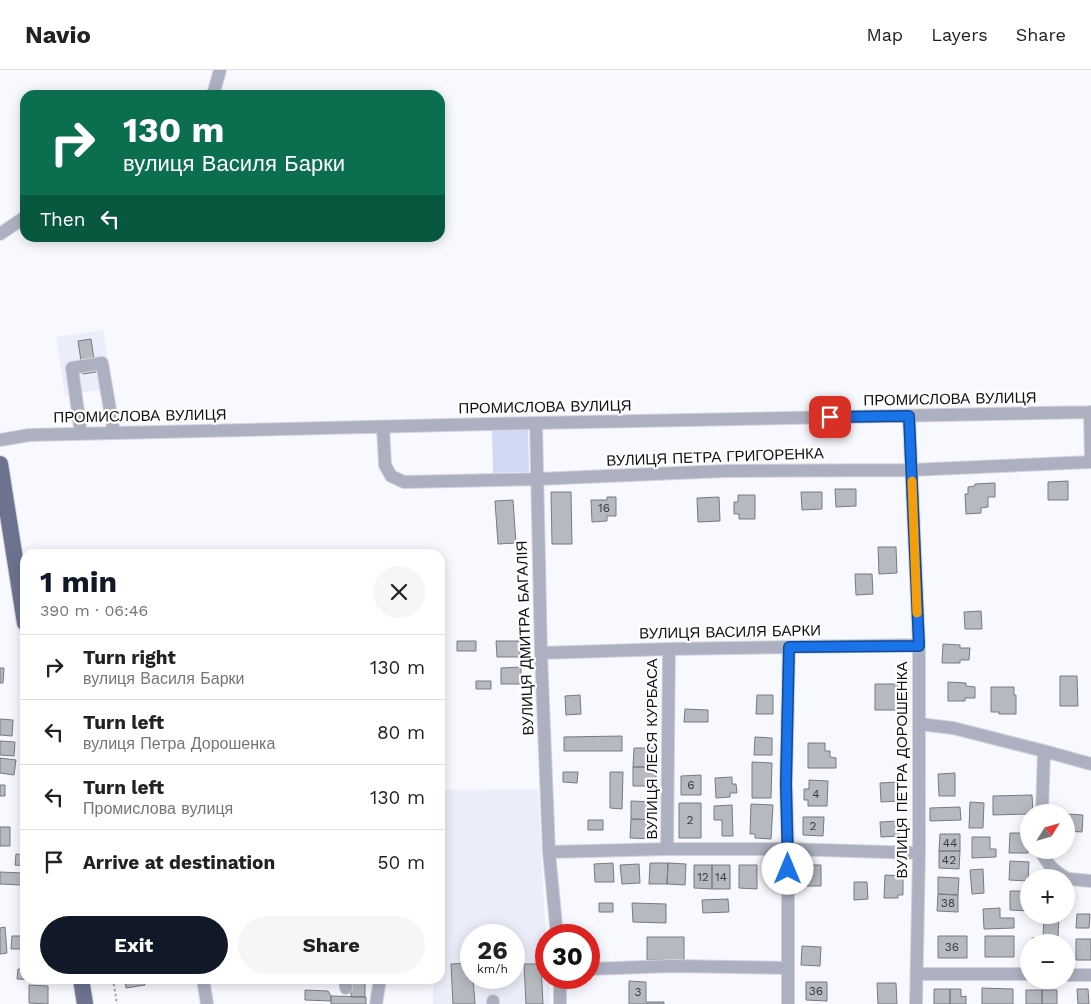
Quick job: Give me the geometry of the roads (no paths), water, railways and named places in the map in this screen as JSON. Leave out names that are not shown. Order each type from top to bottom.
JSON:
[{"type":"main road","points":[[0,464],[20,591]]},
{"type":"main road","points":[[82,984],[85,1004]]},
{"type":"street","points":[[214,90],[220,70]]},
{"type":"street","points":[[0,234],[20,220]]},
{"type":"street","points":[[81,434],[72,368],[102,363],[114,433]]},
{"type":"street","points":[[1091,412],[1091,462]]},
{"type":"street","name":"ПРОМИСЛОВА ВУЛИЦЯ","points":[[0,440],[28,435],[1091,412]]},
{"type":"street","name":"ВУЛИЦЯ ПЕТРА ДОРОШЕНКА","points":[[909,416],[919,646],[918,974],[916,1004]]},
{"type":"street","name":"ВУЛИЦЯ ДМИТРА БАГАЛІЯ","points":[[536,423],[541,653],[549,852],[556,924]]},
{"type":"street","name":"ВУЛИЦЯ ПЕТРА ГРИГОРЕНКА","points":[[383,427],[385,465],[391,476],[404,482],[538,479],[724,471],[911,470],[1091,462]]},
{"type":"street","name":"ВУЛИЦЯ ВАСИЛЯ БАРКИ","points":[[541,653],[669,649],[919,646]]},
{"type":"street","points":[[788,1004],[786,784],[789,647]]},
{"type":"street","name":"ВУЛИЦЯ ЛЕСЯ КУРБАСА","points":[[667,849],[669,649]]},
{"type":"street","points":[[919,724],[953,728],[1091,764]]},
{"type":"street","points":[[1042,804],[1044,751]]},
{"type":"street","points":[[549,852],[667,849],[788,849],[919,853]]},
{"type":"street","points":[[1075,879],[1091,881]]},
{"type":"street","points":[[600,969],[672,966],[788,968]]},
{"type":"street","points":[[918,974],[1020,974]]},
{"type":"street","points":[[1075,974],[1091,975]]},
{"type":"street","points":[[204,984],[207,1004]]},
{"type":"street","points":[[376,1004],[379,984]]},
{"type":"street","points":[[560,989],[560,1004]]}]
